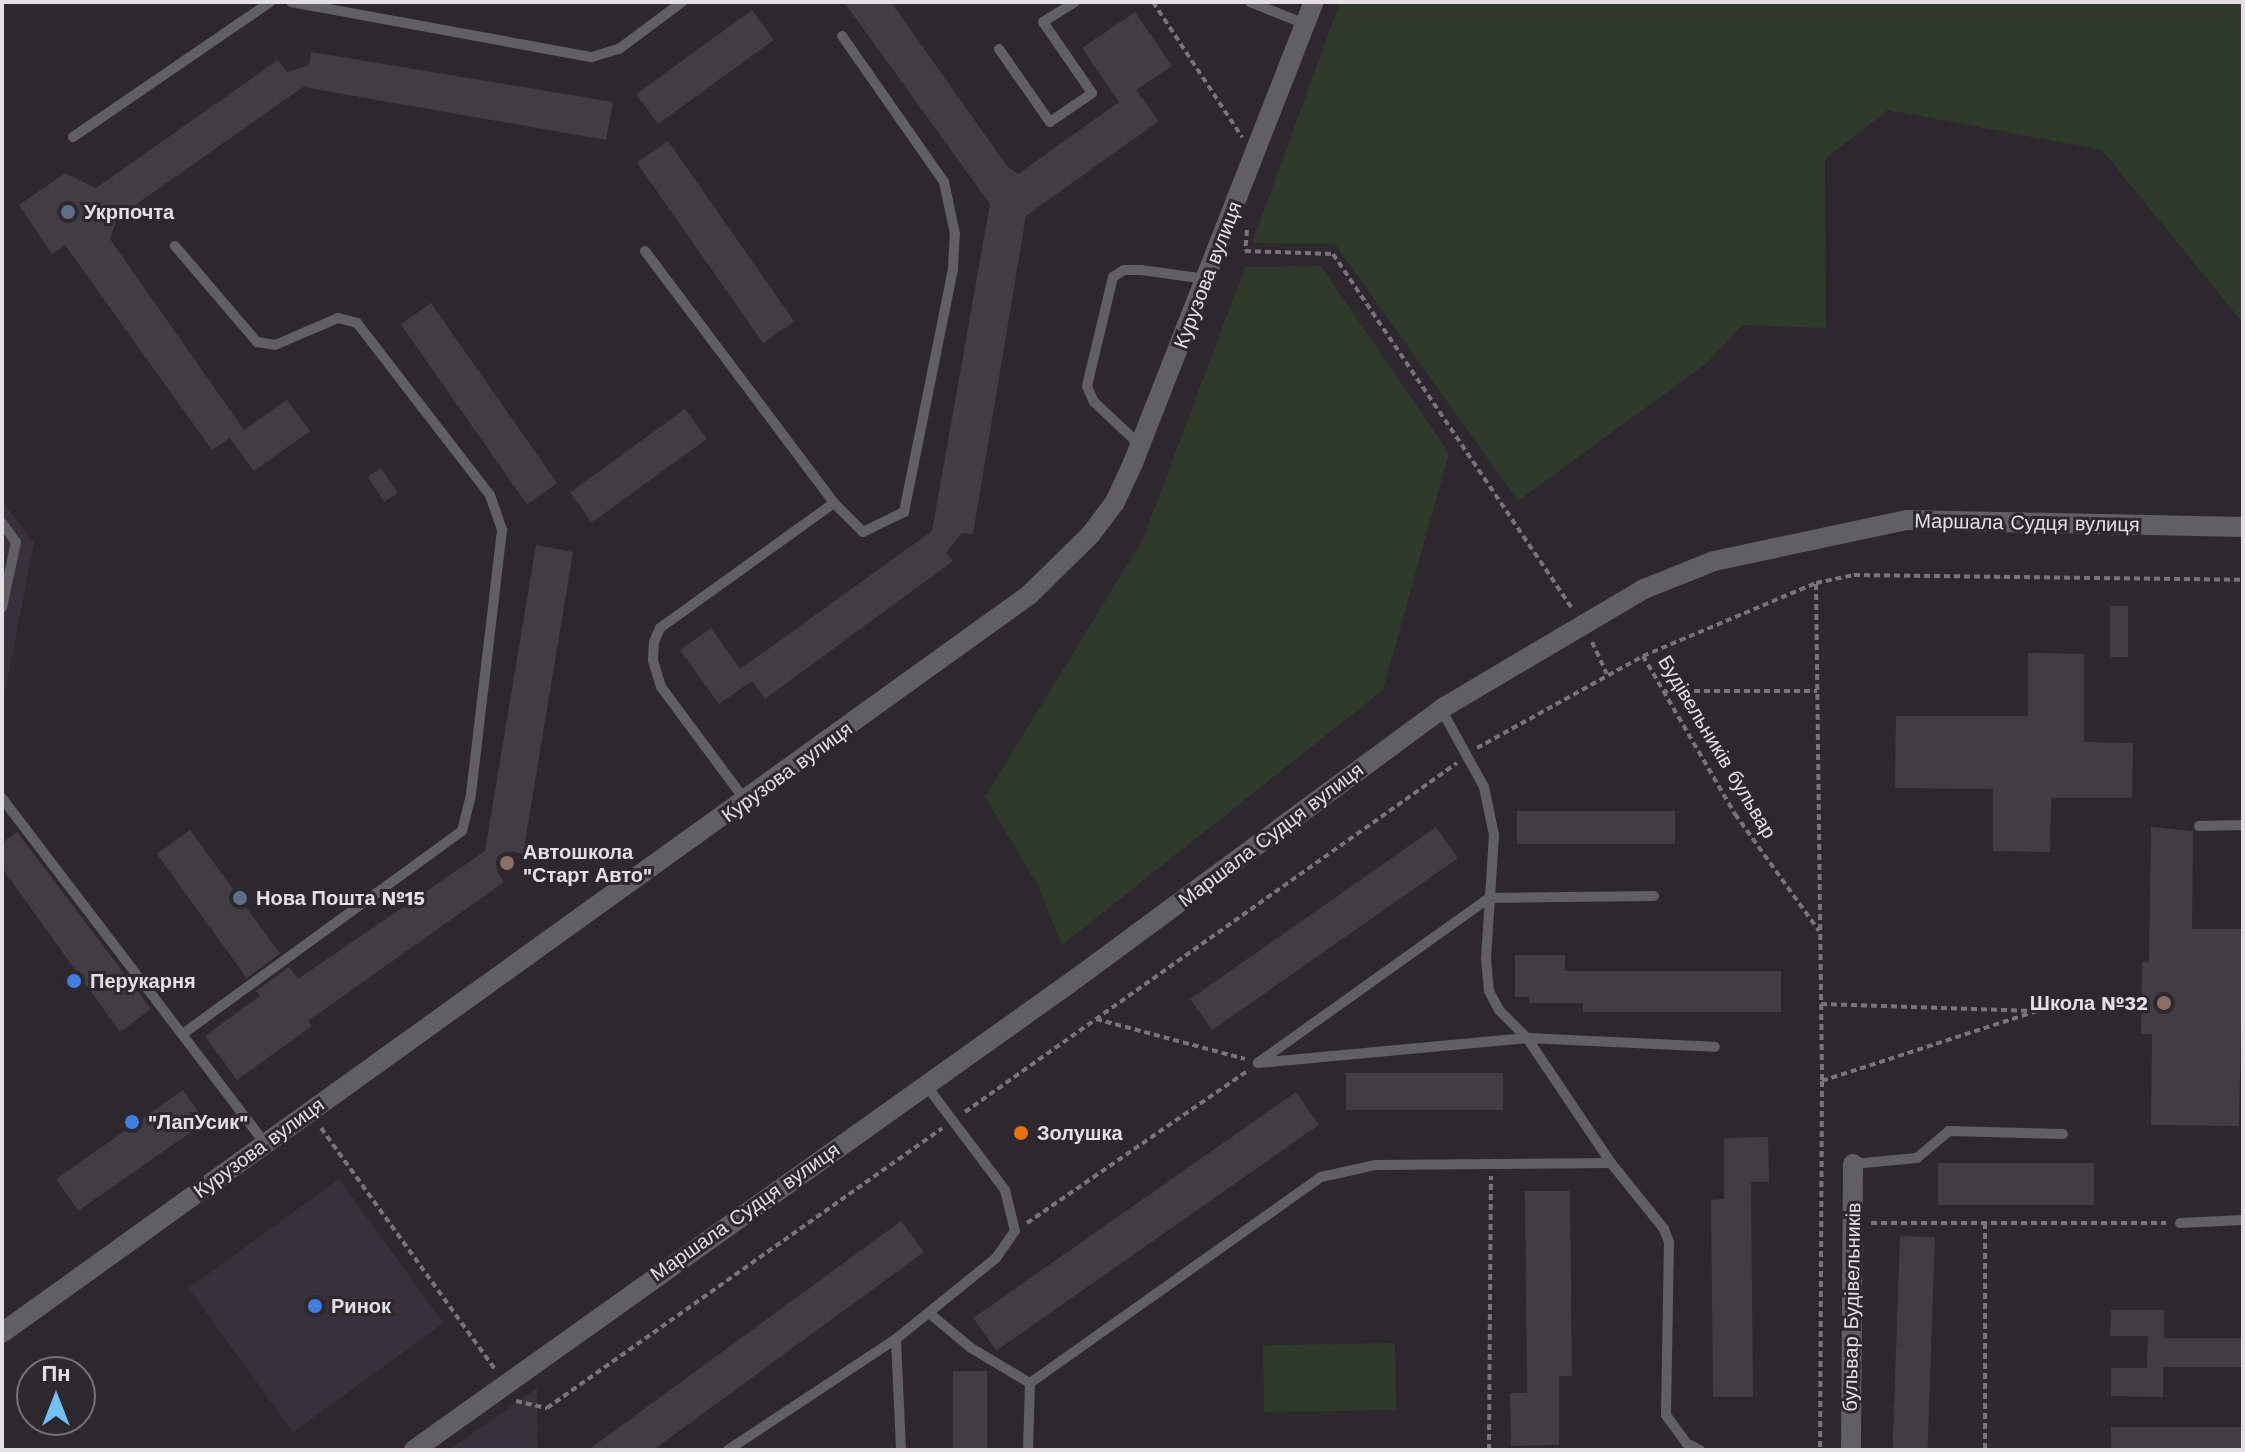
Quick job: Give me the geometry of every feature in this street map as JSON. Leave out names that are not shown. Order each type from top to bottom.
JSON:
[{"type":"street","name":"Курузова вулиця","points":[[2,1333],[746,802],[1029,595],[1091,534],[1115,502],[1140,445],[1314,2]]},
{"type":"street","name":"Маршала Судця вулиця","points":[[414,1450],[1441,709],[1581,623],[1644,589],[1714,561],[1907,520],[2243,527]]},
{"type":"street","name":"бульвар Будівельників","points":[[1851,1450],[1853,1164]]},
{"type":"lane","points":[[73,137],[270,2]]},
{"type":"lane","points":[[291,2],[592,57],[619,49],[682,2]]},
{"type":"lane","points":[[999,49],[1050,122],[1092,93],[1043,22],[1075,2]]},
{"type":"lane","points":[[1250,2],[1305,24]]},
{"type":"lane","points":[[645,251],[834,503],[863,532],[899,516],[908,505],[942,340],[955,234],[944,182],[842,36]]},
{"type":"lane","points":[[175,246],[257,342],[275,345],[338,318],[357,323],[490,495],[502,530],[471,795],[462,831],[184,1033]]},
{"type":"lane","points":[[1140,445],[1094,402],[1087,386],[1113,277],[1124,270],[1141,270],[1206,279]]},
{"type":"lane","points":[[746,802],[661,687],[653,660],[654,642],[660,628],[834,503]]},
{"type":"lane","points":[[2,523],[16,542],[2,608]]},
{"type":"lane","points":[[1441,709],[1484,787],[1494,835],[1489,898],[1489,991],[1499,1010],[1527,1038],[1611,1163],[1664,1229],[1669,1242],[1666,1415],[1686,1443],[1700,1450]]},
{"type":"lane","points":[[2,798],[265,1143]]},
{"type":"lane","points":[[2199,826],[2243,825]]},
{"type":"lane","points":[[1258,1063],[1489,898],[1654,896]]},
{"type":"lane","points":[[1258,1063],[1527,1038],[1715,1047]]},
{"type":"lane","points":[[728,1450],[896,1339],[996,1258],[1015,1231],[1005,1190],[925,1084]]},
{"type":"lane","points":[[1853,1164],[1917,1158],[1949,1131],[2063,1134]]},
{"type":"lane","points":[[1030,1383],[1321,1177],[1375,1165],[1611,1163]]},
{"type":"lane","points":[[2180,1223],[2243,1220]]},
{"type":"lane","points":[[929,1313],[971,1348],[1030,1383]]},
{"type":"lane","points":[[896,1339],[901,1450]]},
{"type":"lane","points":[[1028,1450],[1030,1383]]},
{"type":"path","points":[[1153,2],[1254,155]]},
{"type":"path","points":[[1248,224],[1245,251],[1333,254],[1581,623],[1607,674]]},
{"type":"path","points":[[1820,1450],[1822,1081],[1816,583],[1854,575],[2243,580]]},
{"type":"path","name":"Будівельників бульвар","points":[[1643,656],[1735,814],[1820,933]]},
{"type":"path","points":[[1664,691],[1817,691]]},
{"type":"path","points":[[1821,1004],[2037,1011],[1822,1081]]},
{"type":"path","points":[[1096,1019],[1258,1063]]},
{"type":"path","points":[[1015,1231],[1258,1063]]},
{"type":"path","points":[[1489,1450],[1491,1164]]},
{"type":"path","points":[[1853,1223],[2180,1223]]},
{"type":"path","points":[[1985,1223],[1985,1450]]},
{"type":"shaded area","points":[[2,501],[34,543],[2,708]]},
{"type":"shaded area","name":"Ринок","points":[[339,1179],[444,1323],[293,1432],[189,1288]]},
{"type":"shaded area","points":[[537,1388],[538,1450],[449,1450]]},
{"type":"green space","points":[[1340,2],[2243,2],[2243,323],[2102,150],[1888,110],[1825,159],[1826,328],[1742,325],[1707,363],[1518,501],[1335,244],[1252,243]]},
{"type":"green space","points":[[1321,266],[1449,453],[1383,690],[1062,945],[1038,886],[985,797],[1143,539],[1245,267]]},
{"type":"green space","points":[[1395,1343],[1396,1410],[1264,1412],[1263,1345]]},
{"type":"building","points":[[844,2],[891,2],[1007,166],[1018,174],[1119,102],[1082,48],[1135,12],[1172,66],[1136,90],[1159,121],[1026,216],[973,534],[962,533],[946,553],[953,561],[765,699],[752,681],[719,704],[680,650],[711,628],[740,669],[932,531],[990,204]]},
{"type":"building","points":[[752,10],[774,40],[658,124],[636,94]]},
{"type":"building","points":[[311,52],[613,102],[606,140],[303,87],[117,218],[110,239],[244,430],[287,400],[310,431],[254,471],[230,438],[212,450],[65,245],[52,254],[19,205],[65,173],[96,188],[278,60],[287,72],[309,65]]},
{"type":"building","points":[[668,141],[794,321],[763,343],[637,163]]},
{"type":"building","points":[[431,303],[557,483],[527,504],[401,324]]},
{"type":"building","points":[[685,409],[707,439],[592,522],[570,492]]},
{"type":"building","points":[[381,468],[398,493],[385,502],[368,477]]},
{"type":"building","points":[[536,545],[573,552],[523,854],[511,851],[509,863],[497,871],[504,882],[308,1021],[312,1026],[237,1080],[205,1036],[260,996],[256,991],[289,967],[298,979],[485,851]]},
{"type":"building","points":[[2110,606],[2128,606],[2128,657],[2110,657]]},
{"type":"building","points":[[2028,653],[2084,654],[2084,742],[2133,743],[2132,798],[2051,798],[2050,852],[1993,851],[1993,789],[1895,788],[1896,716],[2028,716]]},
{"type":"building","points":[[1517,811],[1675,811],[1675,844],[1517,844]]},
{"type":"building","points":[[1436,827],[1458,858],[1212,1030],[1190,999]]},
{"type":"building","name":"Школа №32","points":[[2151,827],[2193,831],[2192,929],[2243,929],[2239,1126],[2151,1125],[2152,1034],[2141,1034],[2142,962],[2149,962]]},
{"type":"building","points":[[190,830],[280,954],[247,978],[157,854]]},
{"type":"building","points":[[17,832],[151,1009],[120,1032],[2,868],[2,843]]},
{"type":"building","points":[[1515,955],[1565,955],[1565,971],[1781,971],[1781,1012],[1583,1012],[1583,1003],[1529,1003],[1529,997],[1515,997]]},
{"type":"building","points":[[1346,1073],[1503,1073],[1503,1110],[1346,1110]]},
{"type":"building","points":[[183,1090],[205,1122],[78,1211],[56,1179]]},
{"type":"building","points":[[1296,1092],[1319,1125],[996,1351],[973,1318]]},
{"type":"building","points":[[1768,1137],[1769,1182],[1751,1182],[1753,1397],[1713,1397],[1711,1200],[1724,1199],[1724,1138]]},
{"type":"building","points":[[1938,1163],[2094,1163],[2094,1205],[1938,1205]]},
{"type":"building","points":[[1525,1191],[1570,1191],[1572,1376],[1559,1376],[1559,1445],[1511,1446],[1510,1393],[1527,1393]]},
{"type":"building","points":[[901,1221],[924,1252],[653,1450],[588,1450]]},
{"type":"building","points":[[1900,1236],[1935,1237],[1928,1450],[1893,1450]]},
{"type":"building","points":[[2111,1310],[2164,1310],[2164,1338],[2243,1338],[2243,1367],[2163,1367],[2163,1397],[2111,1396],[2111,1368],[2147,1368],[2148,1336],[2110,1336]]},
{"type":"building","points":[[953,1371],[987,1371],[987,1450],[953,1450]]},
{"type":"building","points":[[2111,1427],[2243,1427],[2243,1450],[2111,1450]]},
{"type":"place","name":"Укрпочта","points":[[68,212]]},
{"type":"place","name":"Автошкола \"Старт Авто\"","points":[[507,863]]},
{"type":"place","name":"Нова Пошта №15","points":[[240,898]]},
{"type":"place","name":"Перукарня","points":[[74,981]]},
{"type":"place","name":"Школа №32","points":[[2164,1003]]},
{"type":"place","name":"\"ЛапУсик\"","points":[[132,1122]]},
{"type":"place","name":"Золушка","points":[[1021,1133]]},
{"type":"place","name":"Ринок","points":[[315,1306]]}]
